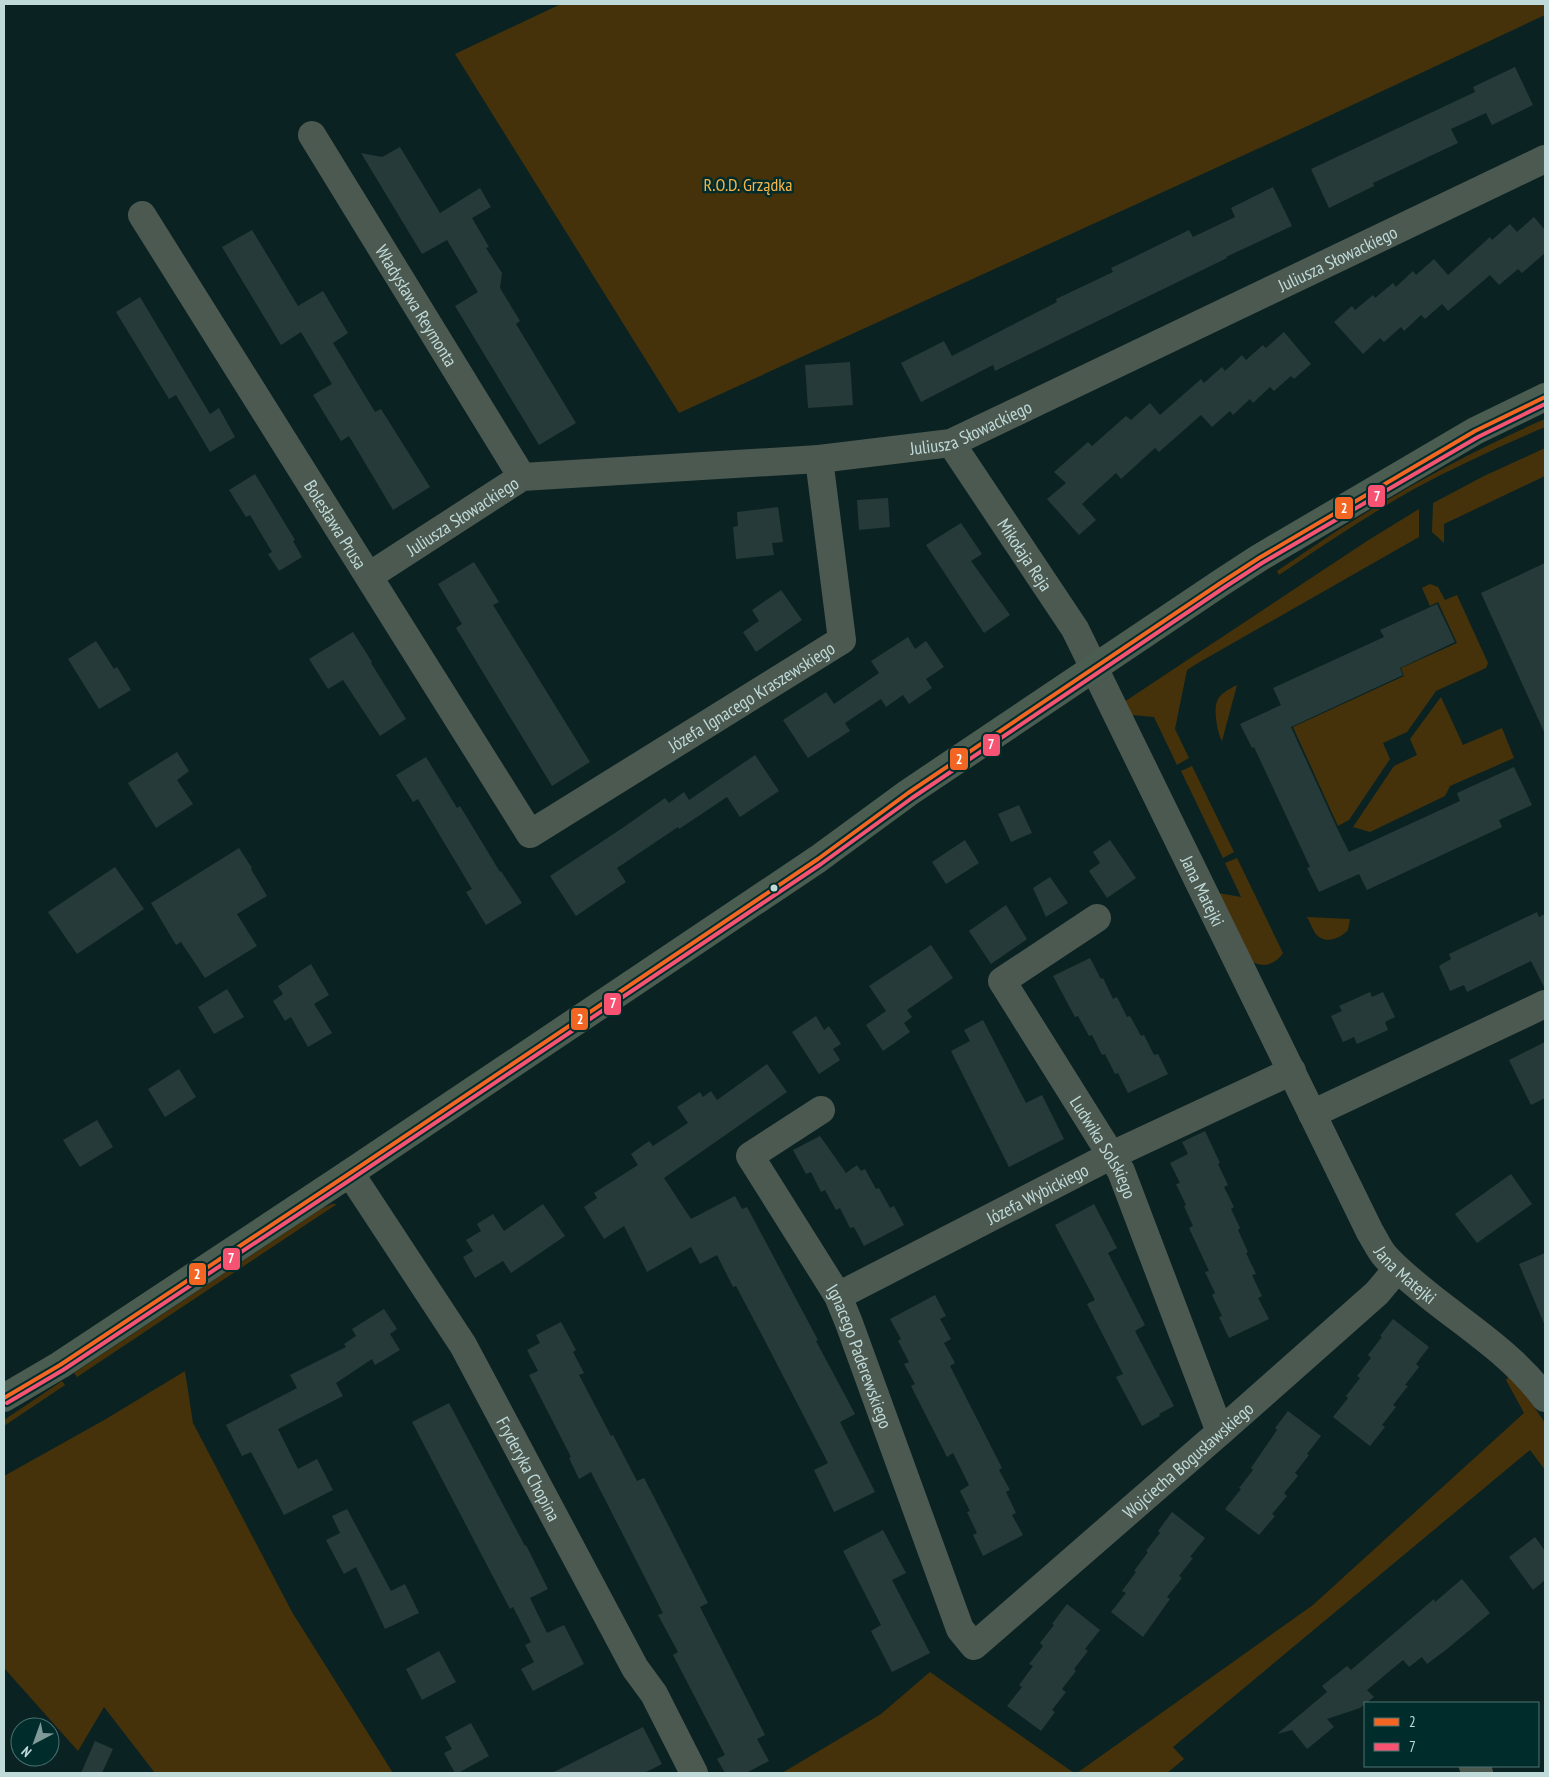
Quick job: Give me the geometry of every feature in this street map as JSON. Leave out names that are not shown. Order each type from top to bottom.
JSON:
[{"type":"street","name":"Władysława Reymonta","points":[[312,135],[522,477]]},
{"type":"street","name":"Juliusza Słowackiego","points":[[369,576],[522,477],[819,459],[951,443],[1545,159]]},
{"type":"street","name":"Bolesława Prusa","points":[[142,215],[530,834]]},
{"type":"street","points":[[4,1398],[60,1365],[350,1173],[818,859],[908,792],[1259,558],[1475,431],[1545,397]]},
{"type":"street","name":"Mikołaja Reja","points":[[951,443],[1075,629],[1094,668]]},
{"type":"street","name":"Józefa Ignacego Kraszewskiego","points":[[530,834],[842,640],[819,459]]},
{"type":"street","name":"Jana Matejki","points":[[1094,668],[1370,1232],[1383,1254],[1397,1269],[1502,1352],[1545,1398]]},
{"type":"street","name":"Ludwika Solskiego","points":[[1097,918],[1002,981],[1121,1171],[1220,1432]]},
{"type":"street","points":[[1312,1114],[1545,1004]]},
{"type":"street","name":"Józefa Wybickiego","points":[[838,1296],[1112,1155],[1292,1071]]},
{"type":"street","name":"Ignacego Paderewskiego","points":[[821,1110],[750,1156],[838,1296],[850,1323],[960,1628],[974,1646]]},
{"type":"street","name":"Fryderyka Chopina","points":[[350,1173],[462,1345],[635,1668],[654,1694],[694,1773]]},
{"type":"street","name":"Wojciecha Bogusławskiego","points":[[974,1646],[1377,1293],[1397,1269]]},
{"type":"green space","name":"R.O.D. Grządka","points":[[561,4],[1545,4],[1545,15],[1301,129],[679,413],[455,54]]},
{"type":"green space","points":[[1545,419],[1545,427],[1479,456],[1414,489],[1279,575],[1277,571],[1336,531],[1402,491],[1449,465]]},
{"type":"green space","points":[[1545,448],[1545,476],[1444,524],[1444,543],[1432,532],[1433,503],[1484,476]]},
{"type":"green space","points":[[1419,509],[1419,537],[1187,670],[1175,729],[1189,758],[1177,765],[1154,717],[1131,715],[1124,702],[1367,541]]},
{"type":"green space","points":[[1430,584],[1438,587],[1445,600],[1457,595],[1488,663],[1486,668],[1436,691],[1407,732],[1383,743],[1390,759],[1349,820],[1338,826],[1293,727],[1404,676],[1401,668],[1457,643],[1438,602],[1430,606],[1422,588]]},
{"type":"green space","points":[[1237,685],[1222,741],[1217,724],[1217,701],[1222,694]]},
{"type":"green space","points":[[1441,697],[1463,745],[1502,728],[1514,758],[1450,786],[1445,796],[1370,832],[1353,827],[1394,766],[1417,755],[1410,739]]},
{"type":"green space","points":[[1192,766],[1234,852],[1223,858],[1181,771]]},
{"type":"green space","points":[[1237,858],[1283,953],[1272,963],[1264,965],[1250,960],[1218,893],[1241,897],[1225,863]]},
{"type":"green space","points":[[1307,917],[1350,919],[1348,930],[1345,933],[1327,940],[1315,933]]},
{"type":"green space","points":[[337,1204],[77,1377],[74,1373],[321,1209]]},
{"type":"green space","points":[[185,1371],[193,1423],[292,1612],[393,1773],[155,1773],[104,1707],[78,1751],[60,1731],[60,1717],[48,1717],[4,1668],[4,1476],[106,1419]]},
{"type":"green space","points":[[1509,1376],[1522,1389],[1545,1423],[1545,1470],[1530,1450],[1173,1747],[1184,1759],[1167,1773],[1077,1773],[1313,1605],[1524,1413],[1506,1380]]},
{"type":"green space","points":[[62,1381],[65,1385],[4,1426],[4,1420]]},
{"type":"green space","points":[[930,1672],[1074,1773],[782,1773],[881,1714]]},
{"type":"building","points":[[1515,67],[1533,105],[1492,125],[1486,113],[1451,129],[1458,143],[1373,183],[1374,186],[1329,208],[1311,169],[1475,92],[1473,87]]},
{"type":"building","points":[[400,147],[440,213],[480,188],[491,207],[472,218],[489,247],[486,248],[502,273],[500,288],[520,321],[516,324],[576,423],[539,445],[455,306],[478,292],[447,240],[422,254],[361,153],[382,157]]},
{"type":"building","points":[[1273,187],[1292,226],[995,371],[993,365],[921,402],[901,363],[944,341],[952,356],[1057,302],[1056,299],[1113,272],[1111,268],[1189,230],[1193,237],[1235,217],[1231,208]]},
{"type":"building","points":[[1534,217],[1545,230],[1545,253],[1522,273],[1518,269],[1499,285],[1490,275],[1448,311],[1442,304],[1425,319],[1421,315],[1404,331],[1401,327],[1384,342],[1380,338],[1363,354],[1334,322],[1352,306],[1355,310],[1373,295],[1375,298],[1393,283],[1396,287],[1413,271],[1416,275],[1434,259],[1448,275],[1490,237],[1492,240],[1510,224],[1517,232]]},
{"type":"building","points":[[252,230],[298,306],[323,291],[348,333],[333,343],[375,412],[381,409],[430,487],[393,510],[349,436],[341,441],[313,395],[332,384],[301,332],[281,345],[222,247]]},
{"type":"building","points":[[140,297],[210,414],[219,408],[235,437],[210,452],[176,395],[169,399],[116,312]]},
{"type":"building","points":[[1284,332],[1311,364],[1294,379],[1291,376],[1274,391],[1270,387],[1253,403],[1250,399],[1233,415],[1230,411],[1212,427],[1201,415],[1159,452],[1155,448],[1121,479],[1116,473],[1082,504],[1096,520],[1079,535],[1047,499],[1066,483],[1054,472],[1088,442],[1092,446],[1126,416],[1131,420],[1150,403],[1160,415],[1201,379],[1204,383],[1222,367],[1225,371],[1242,355],[1246,360],[1263,345],[1266,348]]},
{"type":"building","points":[[850,362],[853,405],[808,408],[805,365]]},
{"type":"building","points":[[255,474],[295,540],[293,541],[302,557],[279,571],[268,554],[272,552],[250,515],[246,517],[229,490]]},
{"type":"building","points":[[888,498],[890,527],[859,530],[857,500]]},
{"type":"building","points":[[778,507],[783,542],[772,543],[774,555],[736,559],[733,527],[738,526],[737,512]]},
{"type":"building","points":[[961,523],[982,554],[971,561],[1010,615],[984,633],[926,545]]},
{"type":"building","points":[[474,562],[499,602],[493,605],[590,762],[552,786],[456,628],[462,624],[438,584]]},
{"type":"building","points":[[1545,563],[1545,734],[1481,593]]},
{"type":"building","points":[[781,590],[802,620],[756,652],[743,632],[759,621],[752,610]]},
{"type":"building","points":[[1437,604],[1455,642],[1400,668],[1403,675],[1291,727],[1338,830],[1349,852],[1460,801],[1457,793],[1514,767],[1532,805],[1499,820],[1502,827],[1367,890],[1359,874],[1319,892],[1307,868],[1310,867],[1254,747],[1252,748],[1240,724],[1281,705],[1273,688],[1384,637],[1380,630]]},
{"type":"building","points":[[353,632],[406,719],[380,736],[343,680],[328,689],[309,659]]},
{"type":"building","points":[[908,637],[915,649],[926,641],[944,667],[926,679],[932,688],[909,704],[903,695],[886,707],[881,699],[845,723],[850,731],[808,758],[783,720],[826,692],[834,704],[879,673],[871,661]]},
{"type":"building","points":[[96,641],[114,669],[117,667],[131,690],[99,709],[68,659]]},
{"type":"building","points":[[177,752],[189,771],[177,780],[193,804],[156,828],[128,783]]},
{"type":"building","points":[[755,755],[779,791],[740,817],[727,797],[679,829],[678,827],[617,868],[626,882],[576,916],[550,876],[665,798],[669,803],[684,792],[689,800]]},
{"type":"building","points":[[426,757],[457,808],[460,806],[500,872],[522,903],[486,925],[466,892],[472,889],[418,799],[413,802],[396,775]]},
{"type":"building","points":[[1019,805],[1032,833],[1011,842],[998,814]]},
{"type":"building","points":[[965,840],[979,863],[946,884],[932,862]]},
{"type":"building","points":[[1110,840],[1136,878],[1107,898],[1089,871],[1100,863],[1093,852]]},
{"type":"building","points":[[239,848],[267,896],[237,914],[257,946],[205,978],[181,942],[176,945],[151,903]]},
{"type":"building","points":[[115,867],[144,909],[77,954],[48,912]]},
{"type":"building","points":[[1050,877],[1068,903],[1046,917],[1033,888]]},
{"type":"building","points":[[1006,905],[1027,939],[991,964],[969,931]]},
{"type":"building","points":[[1537,912],[1539,917],[1545,914],[1545,989],[1531,961],[1467,992],[1464,985],[1450,991],[1439,966],[1451,959],[1449,954]]},
{"type":"building","points":[[931,945],[953,978],[907,1010],[912,1017],[904,1023],[910,1032],[883,1051],[866,1025],[886,1011],[869,986]]},
{"type":"building","points":[[1090,958],[1101,979],[1103,978],[1113,999],[1117,997],[1127,1017],[1130,1016],[1141,1036],[1144,1035],[1154,1055],[1158,1054],[1168,1074],[1128,1093],[1118,1073],[1115,1074],[1105,1054],[1102,1055],[1092,1035],[1089,1036],[1078,1016],[1075,1017],[1053,976]]},
{"type":"building","points":[[311,964],[329,995],[314,1004],[332,1033],[308,1047],[291,1017],[285,1021],[273,1001],[283,994],[278,986]]},
{"type":"building","points":[[227,989],[244,1017],[214,1034],[198,1007]]},
{"type":"building","points":[[1370,992],[1372,997],[1383,992],[1395,1017],[1385,1022],[1388,1030],[1357,1044],[1354,1037],[1343,1042],[1331,1016],[1342,1011],[1339,1006]]},
{"type":"building","points":[[816,1016],[824,1030],[829,1026],[841,1044],[833,1049],[840,1060],[819,1074],[792,1032]]},
{"type":"building","points":[[983,1020],[1026,1103],[1042,1095],[1064,1139],[1009,1167],[951,1051],[970,1041],[964,1030]]},
{"type":"building","points":[[1545,1042],[1545,1098],[1531,1105],[1509,1060]]},
{"type":"building","points":[[767,1064],[787,1092],[664,1178],[691,1219],[735,1196],[742,1209],[747,1207],[818,1340],[816,1341],[855,1414],[840,1422],[875,1492],[834,1512],[814,1470],[828,1463],[736,1286],[733,1287],[717,1255],[700,1264],[691,1247],[647,1272],[624,1226],[604,1239],[584,1207],[597,1198],[594,1193],[638,1165],[631,1154],[649,1141],[653,1146],[688,1123],[677,1107],[700,1092],[703,1097],[711,1091],[717,1100]]},
{"type":"building","points":[[179,1069],[196,1097],[165,1117],[148,1089]]},
{"type":"building","points":[[97,1120],[113,1147],[80,1167],[63,1140]]},
{"type":"building","points":[[1205,1131],[1228,1185],[1224,1187],[1234,1207],[1231,1209],[1240,1228],[1238,1230],[1248,1252],[1246,1253],[1256,1274],[1252,1275],[1262,1296],[1258,1298],[1269,1319],[1229,1338],[1219,1317],[1222,1316],[1212,1295],[1215,1293],[1205,1272],[1209,1271],[1189,1228],[1193,1226],[1176,1184],[1180,1183],[1170,1163],[1188,1154],[1182,1142]]},
{"type":"building","points":[[820,1136],[846,1173],[857,1165],[861,1171],[865,1169],[876,1189],[879,1188],[890,1208],[894,1206],[904,1225],[864,1246],[854,1227],[850,1228],[840,1208],[836,1210],[825,1190],[821,1192],[811,1172],[806,1174],[793,1150]]},
{"type":"building","points":[[1511,1174],[1532,1204],[1477,1243],[1455,1214]]},
{"type":"building","points":[[543,1204],[565,1236],[511,1273],[503,1261],[475,1278],[463,1257],[473,1251],[466,1240],[481,1231],[477,1224],[493,1214],[504,1231]]},
{"type":"building","points":[[1094,1204],[1117,1248],[1108,1253],[1145,1325],[1135,1331],[1174,1406],[1142,1426],[1116,1377],[1123,1374],[1087,1304],[1095,1300],[1055,1225]]},
{"type":"building","points":[[1545,1253],[1545,1326],[1519,1264]]},
{"type":"building","points":[[935,1295],[946,1316],[940,1319],[951,1339],[944,1343],[955,1363],[950,1366],[1002,1468],[999,1470],[1010,1490],[1006,1492],[1016,1513],[1012,1515],[1023,1535],[983,1556],[973,1535],[977,1533],[967,1512],[970,1511],[960,1491],[969,1485],[953,1453],[947,1457],[911,1386],[915,1384],[904,1364],[909,1362],[898,1341],[901,1339],[890,1319]]},
{"type":"building","points":[[384,1309],[397,1329],[390,1334],[400,1350],[375,1365],[372,1359],[336,1383],[343,1396],[278,1429],[298,1469],[317,1459],[333,1490],[284,1515],[251,1452],[242,1456],[226,1425],[297,1388],[290,1375],[346,1347],[344,1344],[356,1336],[352,1329]]},
{"type":"building","points":[[1393,1319],[1429,1347],[1416,1364],[1419,1367],[1405,1385],[1408,1386],[1393,1405],[1396,1407],[1382,1425],[1385,1427],[1370,1446],[1333,1417],[1348,1398],[1346,1396],[1360,1378],[1357,1376],[1371,1358],[1368,1355]]},
{"type":"building","points":[[561,1322],[576,1350],[573,1352],[584,1373],[579,1375],[637,1481],[644,1478],[708,1603],[700,1607],[765,1735],[757,1739],[769,1761],[746,1773],[725,1773],[717,1759],[725,1755],[673,1655],[678,1652],[658,1615],[663,1613],[591,1472],[579,1479],[569,1458],[571,1457],[529,1375],[538,1371],[527,1350],[540,1343],[536,1335]]},
{"type":"building","points":[[449,1403],[548,1589],[530,1598],[547,1633],[564,1625],[584,1664],[533,1691],[521,1669],[534,1662],[525,1645],[531,1642],[513,1607],[510,1609],[412,1422]]},
{"type":"building","points":[[1288,1411],[1321,1436],[1295,1473],[1298,1476],[1284,1493],[1287,1496],[1272,1514],[1275,1516],[1259,1535],[1225,1509],[1241,1489],[1239,1488],[1253,1470],[1251,1468],[1277,1430],[1275,1428]]},
{"type":"building","points":[[347,1509],[391,1591],[405,1584],[419,1613],[385,1629],[356,1567],[344,1574],[326,1540],[340,1533],[332,1516]]},
{"type":"building","points":[[1172,1512],[1205,1538],[1190,1557],[1193,1558],[1179,1576],[1182,1578],[1167,1597],[1170,1599],[1143,1637],[1111,1612],[1126,1593],[1122,1591],[1148,1552],[1146,1551],[1160,1533],[1158,1531]]},
{"type":"building","points":[[883,1530],[906,1573],[892,1580],[930,1653],[892,1672],[871,1631],[881,1625],[843,1551]]},
{"type":"building","points":[[1535,1537],[1545,1551],[1545,1580],[1533,1590],[1509,1557]]},
{"type":"building","points":[[1462,1579],[1490,1613],[1427,1664],[1422,1657],[1409,1667],[1403,1660],[1367,1690],[1374,1697],[1368,1702],[1364,1702],[1364,1705],[1360,1708],[1327,1719],[1334,1727],[1307,1749],[1292,1730],[1277,1734],[1327,1692],[1322,1686],[1347,1666],[1351,1670],[1434,1599],[1435,1602]]},
{"type":"building","points":[[1067,1604],[1100,1630],[1085,1649],[1088,1651],[1062,1689],[1066,1692],[1052,1710],[1055,1712],[1041,1731],[1007,1706],[1022,1687],[1019,1685],[1033,1666],[1029,1664],[1043,1646],[1040,1643]]},
{"type":"building","points":[[439,1651],[456,1682],[422,1700],[406,1669]]},
{"type":"building","points":[[471,1723],[489,1756],[455,1773],[444,1753],[452,1749],[445,1737]]},
{"type":"building","points":[[643,1727],[662,1764],[644,1773],[552,1773]]},
{"type":"building","points":[[95,1741],[113,1749],[102,1773],[81,1773]]},
{"type":"transit line","name":"2","points":[[4,1398],[60,1365],[350,1173],[818,859],[908,793],[1222,582],[1259,558],[1475,431],[1545,397]]},
{"type":"transit line","name":"7","points":[[7,1403],[63,1370],[353,1178],[821,864],[912,798],[1225,587],[1262,563],[1478,437],[1545,404]]}]
